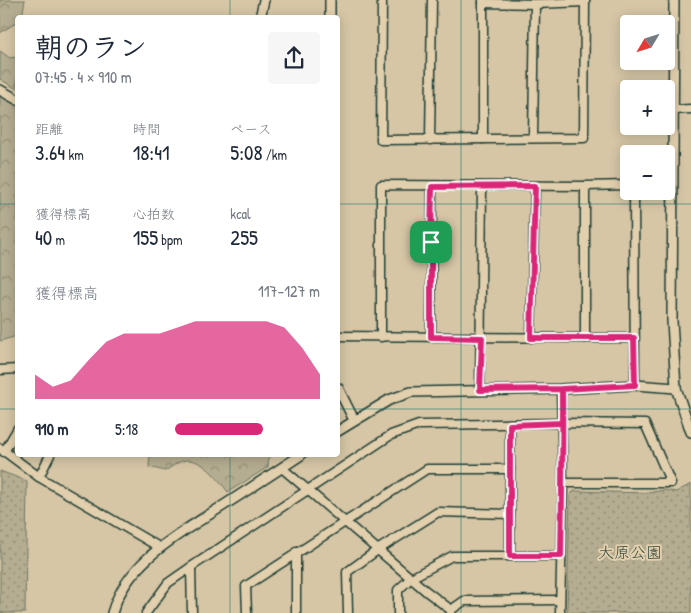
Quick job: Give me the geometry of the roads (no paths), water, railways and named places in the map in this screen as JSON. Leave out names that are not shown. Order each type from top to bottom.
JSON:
[{"type":"street","points":[[261,15],[264,0]]},
{"type":"street","points":[[330,0],[330,15]]},
{"type":"street","points":[[382,0],[381,140],[584,138],[585,1],[535,4],[483,2],[482,139]]},
{"type":"street","points":[[430,140],[432,0]]},
{"type":"street","points":[[673,80],[674,0]]},
{"type":"street","points":[[533,138],[535,4]]},
{"type":"street","points":[[0,90],[15,98]]},
{"type":"street","points":[[675,110],[691,109]]},
{"type":"street","points":[[672,135],[672,321],[676,388],[691,432]]},
{"type":"street","points":[[381,337],[381,185],[432,187],[620,185]]},
{"type":"street","points":[[480,390],[482,186]]},
{"type":"street","points":[[531,338],[535,186]]},
{"type":"street","points":[[585,186],[585,338]]},
{"type":"street","points":[[431,337],[432,187]]},
{"type":"street","points":[[634,200],[635,385]]},
{"type":"street","points":[[340,336],[634,338]]},
{"type":"street","points":[[0,370],[15,369]]},
{"type":"street","points":[[340,430],[389,400],[411,392],[562,389],[635,385],[676,388]]},
{"type":"street","points":[[560,613],[563,483],[562,389]]},
{"type":"street","points":[[340,392],[354,420]]},
{"type":"street","points":[[146,613],[168,583],[392,435],[418,425],[645,424],[671,483],[563,483]]},
{"type":"street","points":[[510,425],[510,556]]},
{"type":"street","points":[[15,432],[2,450],[39,477],[159,547]]},
{"type":"street","points":[[39,477],[49,457]]},
{"type":"street","points":[[112,613],[117,596],[136,570],[159,547],[298,457]]},
{"type":"street","points":[[282,468],[451,612],[464,601],[560,600]]},
{"type":"street","points":[[247,613],[246,586],[427,469],[510,469]]},
{"type":"street","points":[[348,613],[347,572],[438,512],[510,514]]},
{"type":"street","points":[[296,552],[296,613]]},
{"type":"street","points":[[398,613],[398,590],[411,578],[452,556],[561,556]]},
{"type":"street","points":[[191,568],[192,613]]},
{"type":"park label","name":"大原公園","points":[[630,552]]}]
